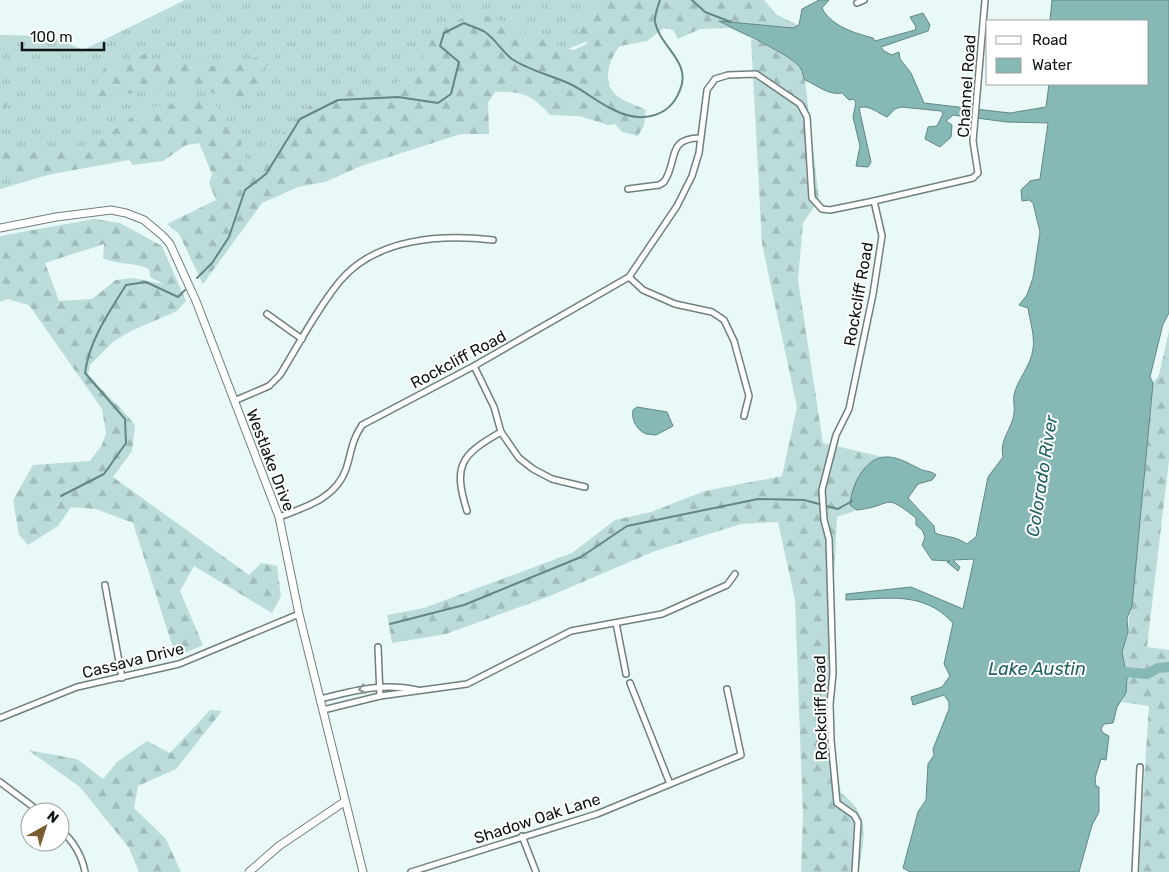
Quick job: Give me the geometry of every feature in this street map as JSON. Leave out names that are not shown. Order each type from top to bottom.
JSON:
[{"type":"street","points":[[857,3],[864,0]]},
{"type":"street","name":"Channel Road","points":[[874,202],[963,181],[973,178],[978,173],[973,141],[985,0]]},
{"type":"street","name":"Rockcliff Road","points":[[279,517],[304,508],[332,492],[346,469],[352,440],[362,425],[474,366],[629,277],[685,191],[699,153],[707,90],[715,79],[728,75],[756,74],[795,98],[804,109],[806,116],[812,198],[822,209],[830,210],[874,202],[882,236],[849,409],[836,435],[822,490],[824,520],[829,539],[833,673],[830,704],[830,740],[837,802],[854,815],[858,822],[855,872]]},
{"type":"street","points":[[628,189],[659,185],[664,182],[678,144],[686,138],[700,138]]},
{"type":"street","name":"Westlake Drive","points":[[0,228],[56,217],[111,210],[126,213],[150,224],[170,244],[181,266],[279,517],[299,614],[344,802],[363,872]]},
{"type":"street","points":[[234,401],[269,386],[280,375],[341,280],[375,253],[413,241],[476,238],[493,240]]},
{"type":"street","points":[[629,277],[643,290],[674,304],[712,312],[724,320],[734,341],[749,396],[744,416]]},
{"type":"street","points":[[267,314],[302,339]]},
{"type":"street","points":[[474,366],[494,407],[501,432],[519,458],[533,470],[552,478],[585,487]]},
{"type":"street","points":[[467,511],[460,487],[461,469],[468,455],[480,444],[501,432]]},
{"type":"street","points":[[323,710],[380,696],[467,684],[571,631],[662,614],[727,585],[735,574]]},
{"type":"street","points":[[105,585],[122,678]]},
{"type":"street","name":"Cassava Drive","points":[[0,718],[77,687],[179,664],[299,614]]},
{"type":"street","points":[[616,623],[626,674]]},
{"type":"street","points":[[378,648],[380,696]]},
{"type":"street","points":[[630,683],[670,784]]},
{"type":"street","points":[[320,699],[380,686],[403,686],[418,690]]},
{"type":"street","name":"Shadow Oak Lane","points":[[411,872],[597,814],[741,755],[727,689]]},
{"type":"street","points":[[1135,872],[1140,767]]},
{"type":"street","points":[[0,782],[27,802]]},
{"type":"street","points":[[249,872],[279,846],[344,802]]},
{"type":"street","points":[[522,836],[536,872]]},
{"type":"street","points":[[70,840],[79,855],[85,872]]},
{"type":"green space","points":[[185,0],[694,0],[249,172],[204,129],[0,189],[0,35],[51,36],[83,50]]},
{"type":"green space","points":[[545,0],[566,3],[570,5],[574,13],[571,16],[559,14],[549,7]]},
{"type":"green space","points":[[611,0],[764,0],[777,15],[800,26],[796,35],[748,36],[729,28],[700,29],[678,39],[673,30],[664,28],[647,41],[620,46],[613,56],[608,81],[617,96],[646,110],[644,125],[638,136],[622,132],[615,124],[608,125],[579,116],[550,115],[538,103],[526,96],[513,92],[495,92],[488,103],[489,134],[461,134],[361,166],[325,182],[298,187],[262,203],[203,284],[179,234],[167,224],[216,200],[209,183],[212,174],[199,143],[186,145],[163,161],[133,165],[129,160],[41,176],[0,178],[0,148],[44,150],[92,146],[135,115],[152,107],[207,99],[215,104],[227,121],[238,122],[242,141],[241,145],[246,155],[246,161],[252,165],[303,112],[310,106],[318,105],[323,97],[332,91],[337,92],[349,87],[396,84],[418,67],[440,23],[454,22],[472,14],[479,14],[523,27],[527,37],[546,36],[552,43],[574,50],[587,44],[586,40],[578,32],[579,27],[585,22],[587,9],[595,3],[608,5]]},
{"type":"green space","points":[[751,39],[771,47],[794,60],[802,69],[805,80],[819,200],[803,223],[798,280],[823,443],[883,457],[871,465],[856,483],[850,505],[857,510],[837,517],[833,600],[835,666],[833,728],[836,771],[841,793],[858,811],[864,828],[859,872],[801,872],[803,815],[795,600],[778,522],[741,524],[655,551],[550,596],[446,634],[392,643],[387,615],[424,608],[572,553],[615,520],[651,512],[705,491],[782,476],[797,407],[762,244]]},
{"type":"green space","points":[[280,47],[272,61],[257,74],[261,76],[264,73],[266,77],[248,98],[242,100],[235,101],[194,86],[105,96],[99,99],[89,96],[104,68],[132,61],[146,53],[151,58],[165,62],[181,62],[204,58],[206,66],[210,66],[260,57],[261,49]]},
{"type":"green space","points":[[8,83],[15,84],[16,87],[0,113],[0,89]]},
{"type":"green space","points":[[94,219],[120,223],[162,246],[186,301],[177,311],[131,331],[114,341],[90,365],[88,374],[135,425],[132,451],[113,477],[249,575],[261,563],[277,566],[281,596],[272,613],[194,566],[180,591],[203,645],[176,657],[133,523],[96,509],[71,507],[58,526],[28,545],[19,535],[13,500],[33,465],[90,461],[102,445],[106,433],[102,409],[29,305],[7,299],[0,302],[0,236]],"holes":[[[104,244],[103,258],[149,269],[150,277],[163,284],[133,278],[116,280],[92,299],[59,301],[45,263]]]},
{"type":"green space","points":[[1169,331],[1169,460],[1147,647],[1169,650],[1169,872],[1138,872],[1149,706],[1122,702],[1125,695],[1126,682],[1122,652],[1128,633],[1129,616],[1132,606],[1153,383],[1159,375]]},
{"type":"green space","points":[[210,710],[222,711],[176,769],[138,786],[134,808],[166,839],[181,872],[139,872],[129,848],[80,787],[28,750],[77,759],[103,779],[117,762],[147,741],[170,753]]},
{"type":"water","name":"Lake Austin","points":[[819,0],[829,0],[822,8],[831,20],[851,31],[873,38],[875,41],[915,30],[916,27],[910,17],[923,13],[930,25],[928,31],[881,47],[892,55],[899,52],[900,59],[911,73],[924,103],[1010,113],[1046,107],[1049,85],[1149,85],[1149,20],[1050,20],[1052,0],[1169,0],[1169,313],[1163,324],[1150,377],[1153,383],[1132,606],[1127,618],[1128,632],[1122,652],[1127,677],[1126,693],[1117,707],[1113,723],[1104,724],[1101,729],[1103,733],[1109,736],[1106,760],[1101,759],[1095,778],[1096,786],[1099,787],[1099,812],[1092,825],[1079,872],[910,872],[903,868],[918,812],[926,800],[928,764],[934,755],[933,749],[949,709],[949,702],[944,695],[913,705],[911,697],[942,687],[950,676],[944,664],[953,623],[941,612],[917,601],[890,598],[846,600],[846,594],[911,587],[963,609],[974,559],[953,560],[960,567],[958,571],[947,562],[950,561],[932,560],[922,545],[925,537],[922,530],[916,525],[916,518],[898,505],[888,502],[857,510],[850,505],[851,498],[856,482],[871,462],[885,457],[898,459],[936,475],[932,480],[918,484],[908,498],[934,526],[935,533],[967,544],[976,537],[988,477],[1003,457],[1004,440],[1013,420],[1014,395],[1032,355],[1033,334],[1028,308],[1019,305],[1027,295],[1033,278],[1040,232],[1033,203],[1029,200],[1022,201],[1021,190],[1030,181],[1040,179],[1048,123],[1007,122],[953,115],[946,121],[952,125],[951,137],[940,147],[925,139],[928,127],[937,126],[943,114],[941,111],[901,107],[895,109],[887,117],[869,108],[862,107],[859,108],[871,162],[868,167],[856,166],[860,146],[853,117],[856,102],[853,99],[849,100],[842,93],[828,92],[805,80],[801,69],[788,57],[719,21],[793,28],[799,25],[802,9]]},
{"type":"water","points":[[637,407],[667,412],[673,426],[656,435],[646,434],[640,430],[634,421],[633,410]]},
{"type":"waterway","points":[[197,278],[212,263],[229,237],[245,190],[266,174],[300,119],[338,100],[398,97],[438,103],[451,94],[459,62],[440,46],[444,33],[464,23],[485,32],[508,56],[518,63],[574,86],[614,110],[624,114],[643,117],[661,112],[675,100],[683,80],[679,63],[658,31],[655,22],[660,0]]},
{"type":"waterway","points":[[692,0],[705,12],[731,22]]},
{"type":"waterway","points":[[61,496],[104,474],[126,443],[125,419],[85,373],[95,338],[113,306],[126,285],[146,282],[178,297],[185,290]]},
{"type":"waterway","points":[[390,624],[464,605],[581,557],[627,526],[758,499],[804,500],[838,509],[852,501]]},
{"type":"waterway","points":[[1114,671],[1147,674],[1158,668],[1169,667]]},
{"type":"water label","name":"Colorado River","points":[[1042,476]]}]
